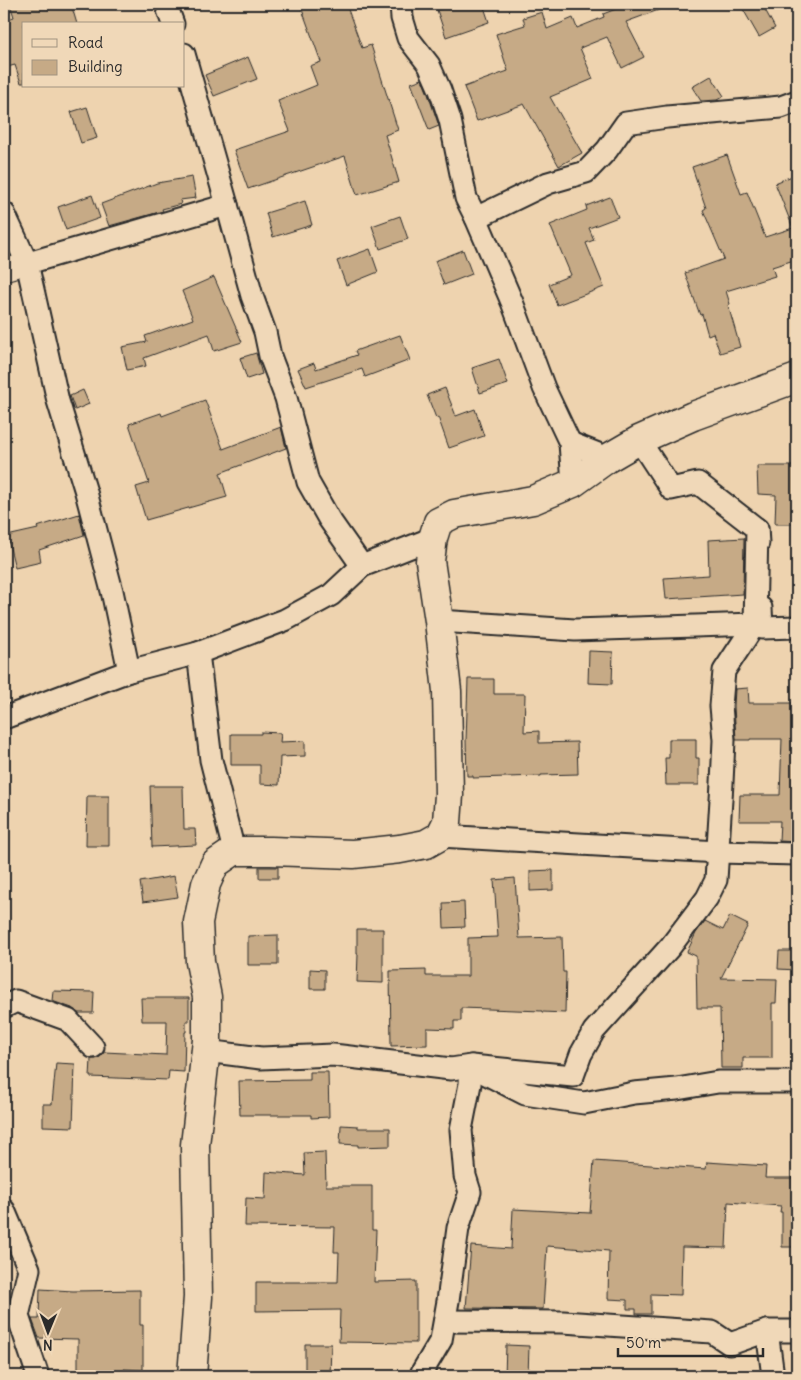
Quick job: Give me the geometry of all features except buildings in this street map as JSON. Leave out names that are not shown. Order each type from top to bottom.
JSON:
[{"type":"street","points":[[166,4],[172,22]]},
{"type":"street","points":[[401,4],[402,18],[408,38],[429,65],[440,90],[450,120],[466,198],[512,302],[544,388],[570,443],[573,483]]},
{"type":"street","points":[[185,57],[252,296],[265,332],[270,356],[286,398],[308,482],[329,519],[362,566]]},
{"type":"street","points":[[476,218],[548,182],[586,172],[607,150],[626,124],[781,107],[797,101]]},
{"type":"street","points":[[4,270],[228,205]]},
{"type":"street","points":[[4,213],[27,263],[58,401],[89,501],[112,591],[129,671]]},
{"type":"street","points":[[192,1376],[198,1297],[195,1145],[206,1051],[207,996],[200,962],[198,922],[206,884],[215,864],[234,852],[271,851],[353,854],[426,844],[440,836],[448,822],[449,795],[447,692],[430,561],[433,538],[438,522],[454,514],[533,500],[573,483],[608,458],[639,440],[693,416],[797,378]]},
{"type":"street","points":[[639,440],[671,490],[698,483],[757,529],[762,628],[797,627]]},
{"type":"street","points":[[570,443],[608,458]]},
{"type":"street","points":[[206,1051],[260,1058],[334,1055],[451,1069],[471,1066],[573,1076],[581,1054],[594,1031],[670,947],[707,898],[716,880],[724,740],[721,706],[724,671],[755,624],[757,529]]},
{"type":"street","points":[[4,718],[129,671],[198,653],[285,620],[331,596],[362,566],[433,538]]},
{"type":"street","points":[[439,621],[575,630],[755,624]]},
{"type":"street","points":[[198,653],[211,760],[234,852]]},
{"type":"street","points":[[440,836],[718,852],[797,854]]},
{"type":"street","points":[[4,1007],[16,1000],[68,1020],[92,1047]]},
{"type":"street","points":[[471,1066],[525,1094],[584,1103],[634,1093],[677,1089],[718,1082],[797,1082]]},
{"type":"street","points":[[422,1376],[422,1372],[441,1340],[458,1228],[470,1192],[465,1176],[461,1130],[471,1066]]},
{"type":"street","points":[[4,1210],[29,1269],[18,1316],[38,1376]]},
{"type":"street","points":[[444,1321],[563,1322],[712,1332],[730,1344],[767,1330],[797,1331]]},
{"type":"street","points":[[767,1330],[773,1376]]}]
